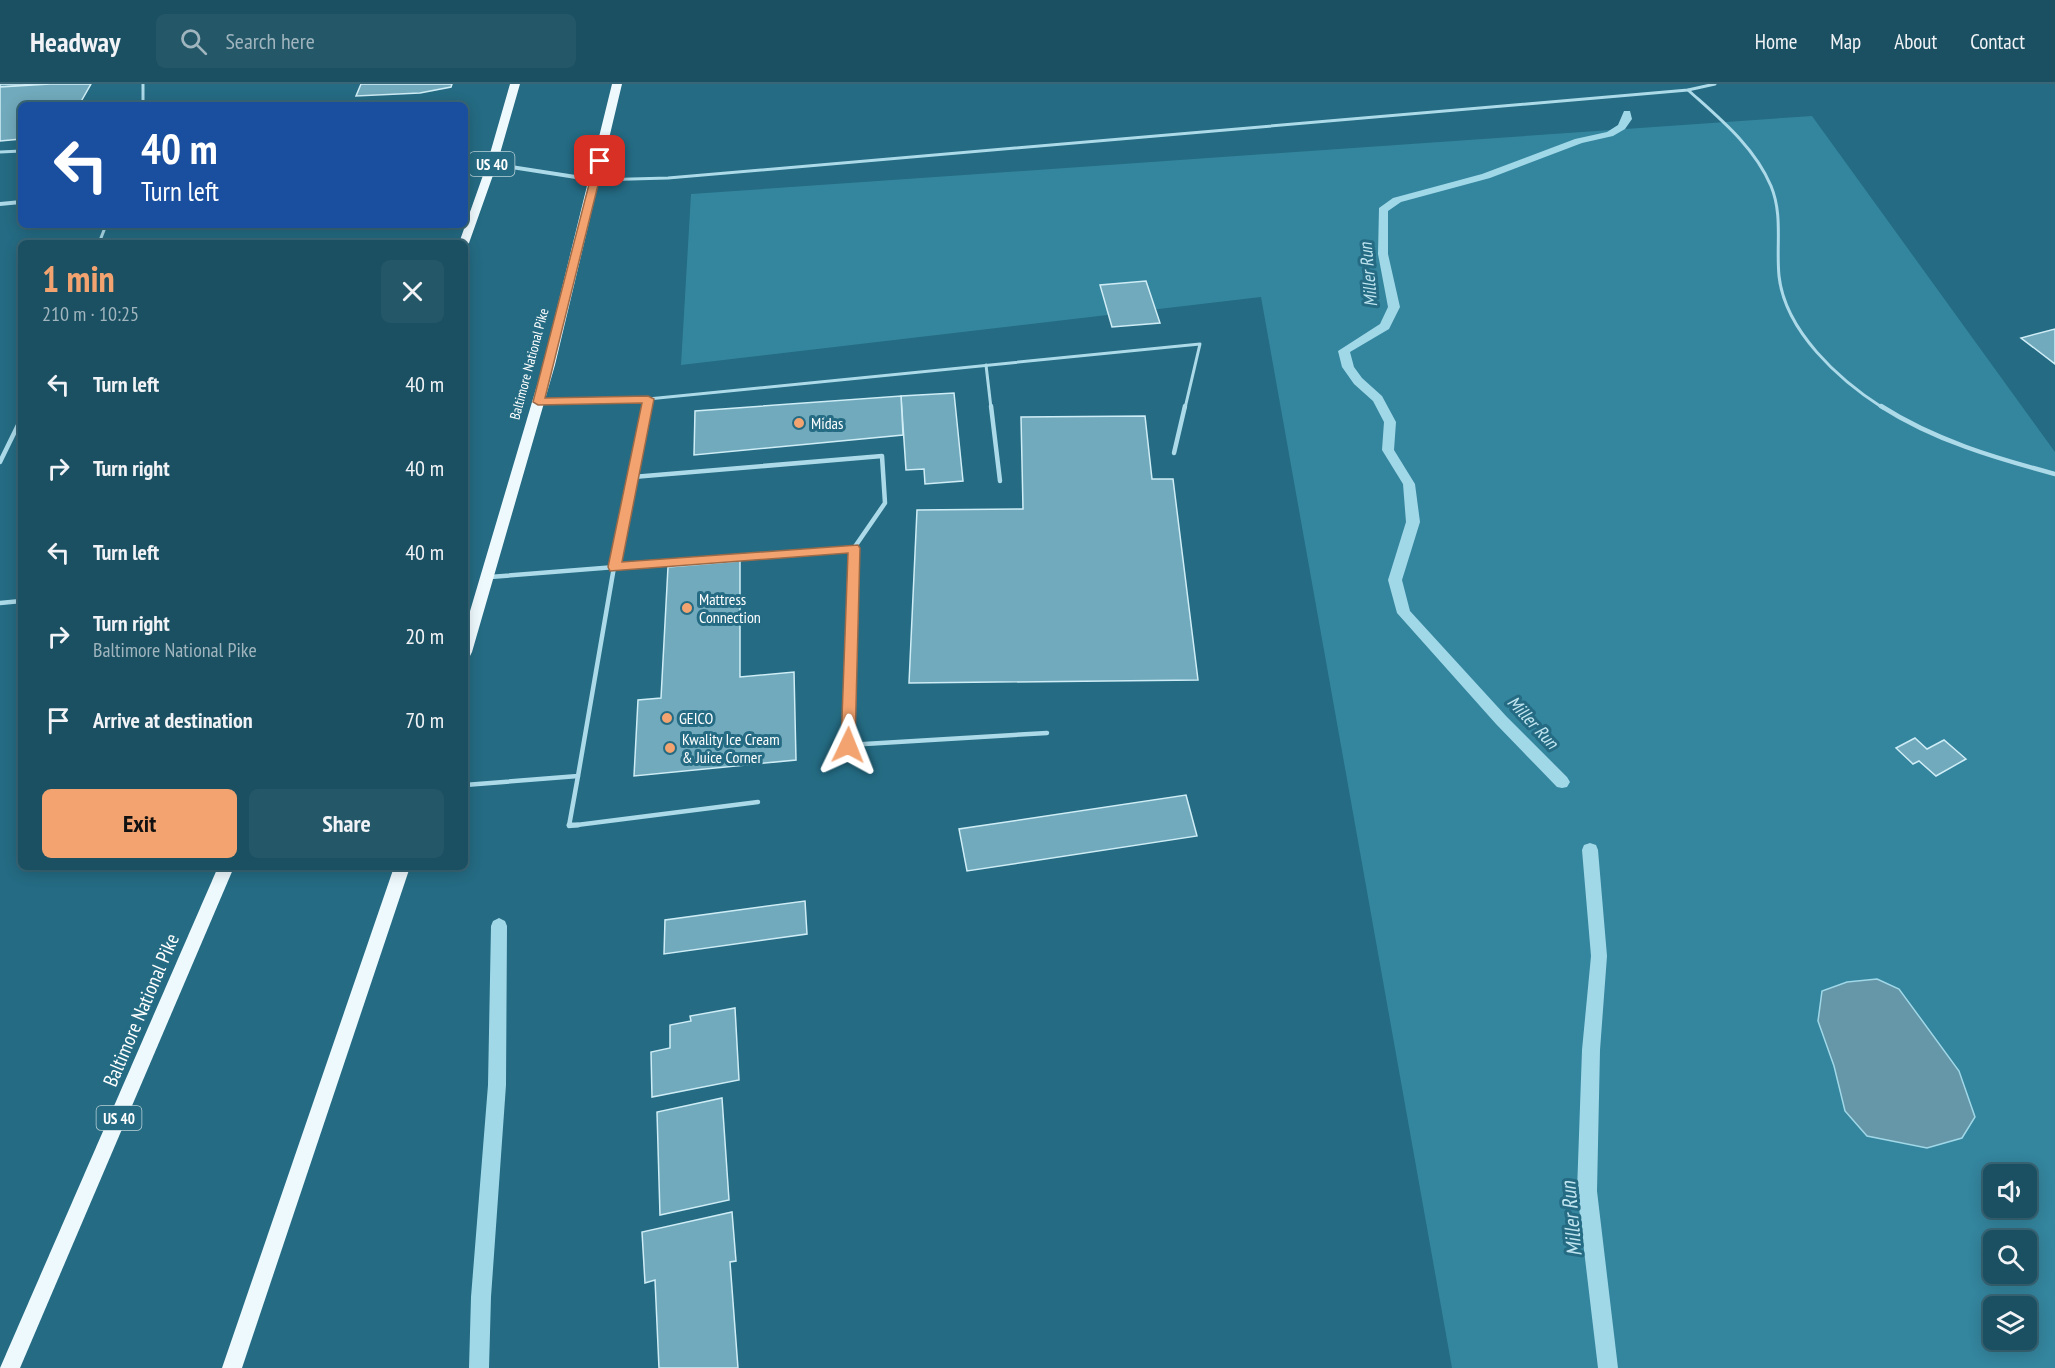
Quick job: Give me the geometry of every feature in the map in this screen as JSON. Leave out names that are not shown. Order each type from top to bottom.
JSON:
[{"type":"main road","name":"US 40","points":[[465,240],[492,164],[515,84]]},
{"type":"main road","name":"Baltimore National Pike","points":[[468,641],[538,402],[617,84]]},
{"type":"main road","name":"Baltimore National Pike","points":[[10,1368],[225,870]]},
{"type":"main road","points":[[232,1368],[401,870]]},
{"type":"street","points":[[468,166],[492,164],[595,180]]},
{"type":"street","points":[[0,204],[18,202]]},
{"type":"lane","points":[[143,84],[143,102]]},
{"type":"lane","points":[[595,180],[668,178],[1688,90],[1715,84]]},
{"type":"lane","points":[[1688,90],[1736,134],[1764,169],[1778,207],[1778,249],[1783,295],[1808,343],[1848,383],[1887,411],[1947,441],[2003,460],[2055,474]]},
{"type":"lane","points":[[0,152],[18,151]]},
{"type":"lane","points":[[538,402],[648,399],[1200,344],[1174,453]]},
{"type":"lane","points":[[986,365],[1000,481]]},
{"type":"lane","points":[[648,399],[614,567],[569,826],[758,802]]},
{"type":"lane","points":[[0,462],[18,425]]},
{"type":"lane","points":[[633,477],[882,456],[885,502],[854,548],[848,745],[1047,733]]},
{"type":"lane","points":[[487,577],[854,548]]},
{"type":"lane","points":[[0,603],[18,601]]},
{"type":"lane","points":[[468,785],[578,776]]},
{"type":"shaded area","points":[[1812,116],[2055,452],[2055,1368],[1452,1368],[1261,297],[681,365],[691,194]]},
{"type":"shaded area","points":[[1877,979],[1899,989],[1959,1071],[1975,1117],[1962,1138],[1927,1148],[1867,1136],[1845,1111],[1834,1066],[1818,1021],[1822,991],[1847,982]]},
{"type":"building","points":[[0,84],[50,84],[0,87]]},
{"type":"building","points":[[91,84],[81,102],[18,102],[18,139],[0,141],[0,87]]},
{"type":"building","points":[[361,84],[452,84],[451,87],[420,93],[356,96]]},
{"type":"building","points":[[1146,281],[1160,323],[1112,327],[1100,285]]},
{"type":"building","points":[[2055,329],[2055,364],[2021,338]]},
{"type":"building","points":[[954,393],[963,481],[925,484],[924,469],[906,470],[901,396]]},
{"type":"building","name":"Midas","points":[[901,396],[903,435],[694,455],[695,411]]},
{"type":"building","points":[[1145,416],[1152,479],[1173,479],[1198,680],[909,683],[917,510],[1023,509],[1021,417]]},
{"type":"building","points":[[740,561],[740,677],[794,672],[796,760],[634,776],[638,700],[661,698],[668,567]]},
{"type":"building","points":[[1915,738],[1927,749],[1944,740],[1966,759],[1936,776],[1919,761],[1913,764],[1896,748]]},
{"type":"building","points":[[1186,795],[1197,836],[967,871],[959,829]]},
{"type":"building","points":[[805,901],[807,934],[664,954],[665,920]]},
{"type":"building","points":[[735,1008],[739,1080],[652,1097],[651,1052],[670,1048],[670,1025],[691,1021],[690,1016]]},
{"type":"building","points":[[722,1098],[729,1200],[660,1215],[657,1112]]},
{"type":"building","points":[[732,1212],[736,1261],[730,1262],[738,1368],[659,1368],[655,1280],[645,1283],[642,1232]]},
{"type":"waterway","name":"Miller Run","points":[[1562,782],[1501,720],[1404,613],[1395,580],[1413,522],[1409,484],[1388,450],[1390,422],[1378,399],[1358,381],[1348,367],[1344,351],[1385,326],[1394,307],[1383,254],[1383,210],[1397,200],[1486,176],[1579,141],[1610,134],[1622,127],[1627,119],[1627,113]]},
{"type":"waterway","name":"Miller Run","points":[[1590,850],[1599,956],[1591,1050],[1587,1191],[1608,1368]]},
{"type":"waterway","points":[[479,1368],[481,1297],[497,1085],[499,926]]},
{"type":"place","name":"Midas","points":[[799,423]]},
{"type":"place","name":"Mattress Connection","points":[[687,608]]},
{"type":"place","name":"GEICO","points":[[667,718]]},
{"type":"place","name":"Kwality Ice Cream & Juice Corner","points":[[670,748]]},
{"type":"route","points":[[600,161],[538,402],[648,399],[614,567],[854,548],[848,745]]}]
